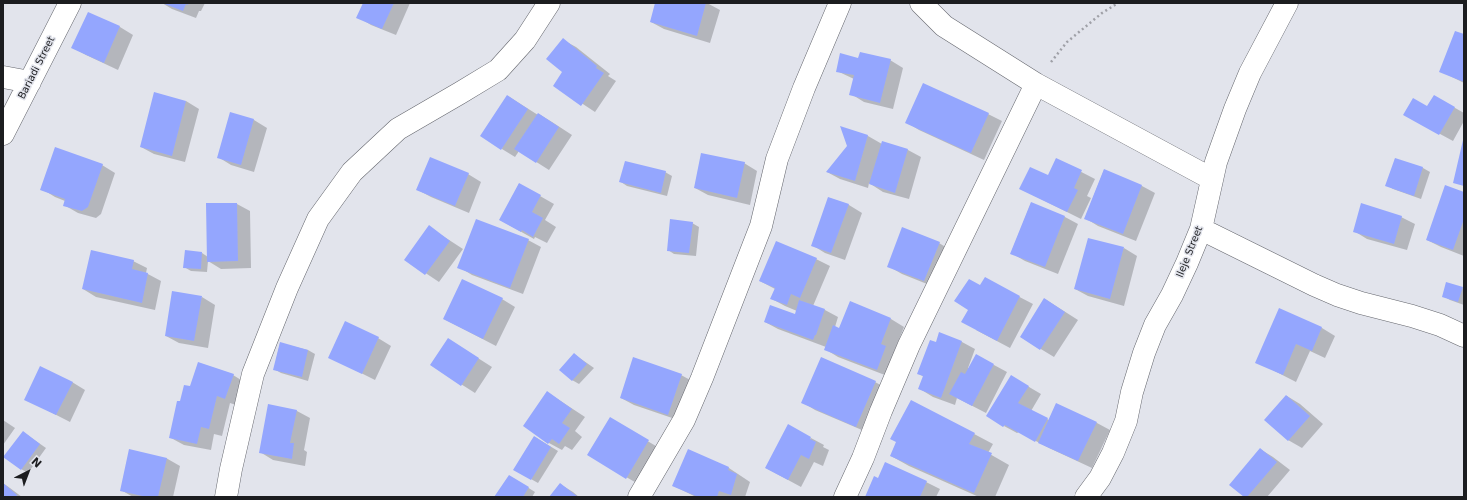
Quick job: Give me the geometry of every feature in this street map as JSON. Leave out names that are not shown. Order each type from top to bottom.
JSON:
[{"type":"street","name":"Bariadi Street","points":[[3,134],[70,3]]},
{"type":"street","points":[[226,497],[253,374],[287,288],[318,219],[352,172],[398,129],[498,70],[525,40],[549,3]]},
{"type":"street","points":[[639,497],[684,420],[702,378],[761,226],[780,152],[804,88],[840,3]]},
{"type":"street","points":[[921,3],[944,26],[1036,84],[1212,179]]},
{"type":"street","name":"Ileje Street","points":[[1086,497],[1100,478],[1113,453],[1126,421],[1134,386],[1144,353],[1155,325],[1172,296],[1201,229],[1212,179],[1225,135],[1244,87],[1287,3]]},
{"type":"street","points":[[3,77],[30,82]]},
{"type":"street","points":[[845,497],[863,458],[909,345],[1036,84]]},
{"type":"street","points":[[1201,229],[1337,295],[1440,325],[1464,336]]},
{"type":"path","points":[[1036,84],[1052,60],[1067,42],[1102,13],[1118,3]]},
{"type":"building","points":[[162,3],[188,3],[188,5],[186,4],[183,11]]},
{"type":"building","points":[[363,3],[394,3],[382,29],[356,18]]},
{"type":"building","points":[[655,3],[706,3],[697,36],[650,22]]},
{"type":"building","points":[[88,12],[120,26],[104,63],[71,48]]},
{"type":"building","points":[[1455,31],[1464,34],[1464,82],[1439,72]]},
{"type":"building","points":[[563,38],[597,66],[596,68],[604,73],[581,106],[553,86],[562,72],[546,59]]},
{"type":"building","points":[[860,52],[891,59],[880,103],[849,95],[854,75],[836,72],[840,53],[858,58]]},
{"type":"building","points":[[923,83],[989,113],[971,153],[905,123]]},
{"type":"building","points":[[154,92],[186,101],[172,156],[140,147]]},
{"type":"building","points":[[507,95],[528,109],[501,150],[480,136]]},
{"type":"building","points":[[1434,95],[1455,107],[1439,135],[1403,115],[1413,98],[1427,106]]},
{"type":"building","points":[[230,112],[254,119],[241,165],[217,158]]},
{"type":"building","points":[[538,113],[559,127],[536,163],[514,149]]},
{"type":"building","points":[[840,126],[868,135],[855,181],[826,172],[847,146]]},
{"type":"building","points":[[1464,140],[1464,186],[1453,183]]},
{"type":"building","points":[[882,141],[908,149],[895,193],[869,184]]},
{"type":"building","points":[[55,147],[103,164],[88,207],[82,211],[63,206],[65,199],[40,190]]},
{"type":"building","points":[[701,153],[745,162],[737,198],[694,188]]},
{"type":"building","points":[[430,157],[469,173],[455,206],[416,190]]},
{"type":"building","points":[[1056,158],[1082,170],[1074,188],[1078,190],[1067,212],[1019,189],[1030,167],[1048,175]]},
{"type":"building","points":[[1395,158],[1423,167],[1414,196],[1385,186]]},
{"type":"building","points":[[625,161],[666,171],[661,193],[619,182]]},
{"type":"building","points":[[1104,169],[1142,185],[1123,234],[1084,219]]},
{"type":"building","points":[[519,183],[541,195],[532,212],[543,218],[533,237],[522,230],[521,232],[499,220]]},
{"type":"building","points":[[1445,185],[1464,192],[1464,219],[1453,250],[1426,240]]},
{"type":"building","points":[[828,197],[849,204],[831,253],[811,246]]},
{"type":"building","points":[[1031,202],[1065,216],[1045,267],[1010,254]]},
{"type":"building","points":[[206,203],[237,203],[238,261],[207,262]]},
{"type":"building","points":[[1361,203],[1402,216],[1394,244],[1353,232]]},
{"type":"building","points":[[476,219],[529,239],[510,288],[457,268]]},
{"type":"building","points":[[670,219],[693,222],[689,253],[667,251]]},
{"type":"building","points":[[429,225],[450,241],[425,275],[404,260]]},
{"type":"building","points":[[902,227],[940,242],[924,281],[887,267]]},
{"type":"building","points":[[1088,238],[1124,247],[1110,299],[1074,289]]},
{"type":"building","points":[[776,241],[817,258],[800,298],[791,294],[787,305],[770,299],[775,288],[759,281]]},
{"type":"building","points":[[91,250],[134,260],[132,269],[148,273],[142,303],[82,289]]},
{"type":"building","points":[[185,250],[202,252],[201,269],[183,268]]},
{"type":"building","points":[[985,277],[1020,296],[997,341],[961,322],[968,310],[954,301],[969,279],[980,285]]},
{"type":"building","points":[[462,279],[503,298],[483,339],[443,319]]},
{"type":"building","points":[[1446,282],[1463,287],[1458,302],[1442,297]]},
{"type":"building","points":[[172,291],[202,296],[194,341],[165,336]]},
{"type":"building","points":[[1044,298],[1065,312],[1040,350],[1020,337]]},
{"type":"building","points":[[799,300],[825,309],[813,340],[764,322],[770,305],[795,314]]},
{"type":"building","points":[[850,301],[891,318],[881,344],[886,346],[877,370],[824,350],[833,325],[839,328]]},
{"type":"building","points":[[1279,308],[1322,327],[1312,351],[1296,344],[1283,375],[1255,363]]},
{"type":"building","points":[[345,321],[379,337],[362,374],[328,358]]},
{"type":"building","points":[[939,332],[962,341],[941,398],[918,389],[923,376],[917,374],[930,340],[936,342]]},
{"type":"building","points":[[448,338],[479,358],[461,386],[430,365]]},
{"type":"building","points":[[280,342],[308,350],[302,377],[273,370]]},
{"type":"building","points":[[574,353],[587,364],[572,381],[559,370]]},
{"type":"building","points":[[976,354],[994,364],[972,406],[949,394],[961,372],[965,374]]},
{"type":"building","points":[[633,357],[682,374],[668,415],[620,398]]},
{"type":"building","points":[[821,357],[876,381],[856,427],[801,403]]},
{"type":"building","points":[[198,362],[234,374],[225,399],[217,396],[209,429],[201,427],[197,444],[169,438],[177,401],[180,401],[184,385],[190,386]]},
{"type":"building","points":[[40,366],[73,382],[56,415],[24,400]]},
{"type":"building","points":[[1011,375],[1029,386],[1018,403],[1048,418],[1035,442],[1005,425],[1003,427],[986,416]]},
{"type":"building","points":[[547,391],[572,409],[562,423],[570,428],[559,444],[552,439],[548,444],[523,426]]},
{"type":"building","points":[[1286,395],[1310,416],[1288,441],[1264,420]]},
{"type":"building","points":[[911,400],[975,433],[969,444],[992,453],[974,493],[890,456],[896,442],[890,439]]},
{"type":"building","points":[[1056,403],[1097,422],[1078,461],[1038,443]]},
{"type":"building","points":[[268,404],[297,410],[290,443],[294,443],[292,459],[259,453]]},
{"type":"building","points":[[610,417],[649,440],[626,479],[587,455]]},
{"type":"building","points":[[788,424],[811,437],[810,439],[816,442],[809,459],[801,455],[788,480],[765,468]]},
{"type":"building","points":[[23,431],[40,444],[21,470],[3,457]]},
{"type":"building","points":[[534,436],[551,447],[531,480],[513,470]]},
{"type":"building","points":[[1260,448],[1277,462],[1247,497],[1244,497],[1229,485]]},
{"type":"building","points":[[129,449],[167,458],[158,497],[147,497],[120,491]]},
{"type":"building","points":[[688,449],[729,467],[728,470],[737,474],[731,495],[719,491],[717,497],[698,497],[672,486]]},
{"type":"building","points":[[885,462],[927,481],[920,497],[865,497],[874,476],[878,478]]},
{"type":"building","points":[[509,475],[529,487],[523,497],[494,497]]},
{"type":"building","points":[[3,483],[17,495],[16,497],[3,497]]},
{"type":"building","points":[[560,483],[578,497],[549,497]]}]
